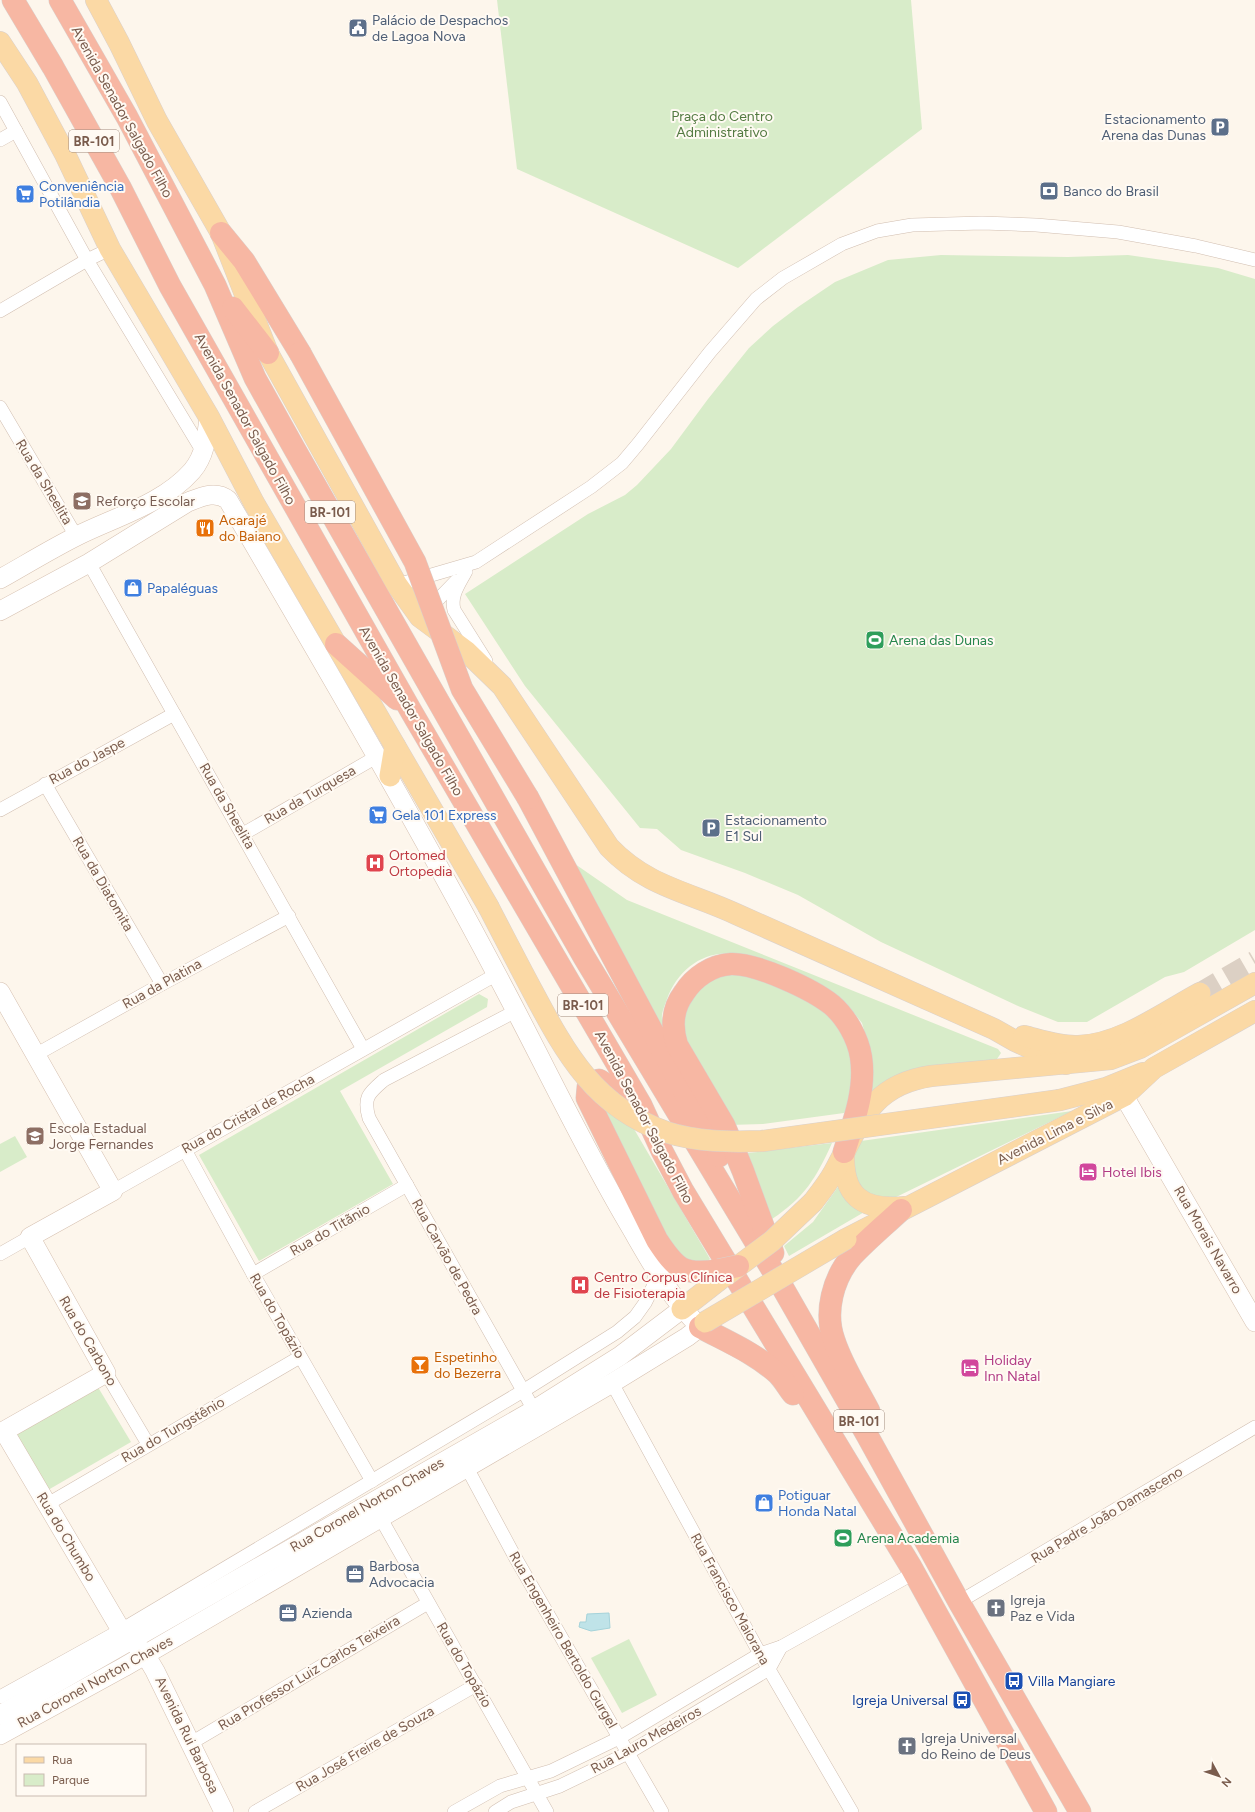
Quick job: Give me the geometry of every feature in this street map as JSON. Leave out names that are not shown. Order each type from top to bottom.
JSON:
[{"type":"highway","name":"Avenida Senador Salgado Filho","points":[[13,0],[68,93],[120,187],[170,286],[411,712],[641,1105],[662,1152],[683,1191],[912,1570],[1046,1812]]},
{"type":"highway","name":"Avenida Senador Salgado Filho","points":[[60,0],[127,117],[215,285],[255,378],[298,455],[584,957],[776,1276],[959,1602],[1080,1812]]},
{"type":"highway","points":[[221,233],[244,261],[300,353],[415,562],[462,689],[528,798],[690,1102],[716,1146],[726,1174],[776,1276]]},
{"type":"highway","points":[[215,285],[268,353]]},
{"type":"highway","points":[[336,644],[411,712]]},
{"type":"highway","points":[[791,1305],[743,1171],[724,1125],[676,1045],[672,1031],[674,1016],[681,996],[693,981],[715,967],[731,964],[741,965],[759,969],[800,987],[831,1005],[840,1013],[858,1045],[861,1058],[862,1088],[855,1120],[844,1152]]},
{"type":"highway","points":[[641,1105],[599,1080],[594,1080],[588,1087],[587,1098],[657,1240],[670,1260],[681,1268],[696,1272],[727,1271]]},
{"type":"highway","points":[[905,1208],[852,1256],[838,1277],[831,1303],[831,1327],[833,1339],[840,1354],[936,1540],[940,1557],[940,1568]]},
{"type":"highway","points":[[702,1324],[746,1351],[778,1374],[812,1419],[897,1560],[912,1570]]},
{"type":"main road","name":"Avenida Senador Salgado Filho","points":[[96,0],[157,121],[221,233],[268,353],[397,585],[420,617],[467,652],[502,686],[598,832],[622,860],[636,871],[656,883],[722,907],[994,1029]]},
{"type":"main road","points":[[0,42],[27,83],[65,154],[110,249],[209,417],[254,503],[336,644],[386,751],[390,776],[516,1011],[599,1173],[668,1291],[682,1309],[702,1324]]},
{"type":"main road","points":[[0,579],[76,536],[149,503],[168,491],[192,471],[203,452],[209,417]]},
{"type":"main road","points":[[0,611],[89,563],[188,502],[201,497],[222,495],[228,500],[386,751],[488,906],[560,1042],[575,1065],[597,1089],[614,1103],[638,1120],[666,1132],[682,1136],[724,1142],[762,1141],[1060,1100],[1106,1088],[1154,1068]]},
{"type":"main road","points":[[905,1208],[880,1208],[861,1200],[853,1192],[846,1180],[844,1171],[844,1152],[855,1131],[881,1096],[895,1086],[913,1078],[1066,1064],[1111,1058],[1126,1054],[1140,1048],[1255,983]]},
{"type":"main road","points":[[0,992],[37,1054],[113,1191]]},
{"type":"main road","points":[[994,1029],[1040,1040],[1077,1046],[1103,1042],[1123,1035],[1200,993]]},
{"type":"main road","name":"Avenida Lima e Silva","points":[[702,1324],[846,1239],[1124,1096],[1154,1068],[1255,1011]]},
{"type":"main road","points":[[994,1029],[1022,1044],[1066,1064]]},
{"type":"main road","name":"Rua Morais Navarro","points":[[1124,1096],[1255,1322]]},
{"type":"main road","name":"Rua Coronel Norton Chaves","points":[[0,1715],[127,1635],[534,1410],[620,1356],[682,1309],[727,1271],[783,1232],[813,1202],[833,1174],[844,1152]]},
{"type":"main road","name":"Rua do Cristal de Rocha","points":[[30,1237],[113,1191]]},
{"type":"main road","name":"Rua do Carbono","points":[[30,1237],[106,1373]]},
{"type":"main road","name":"Rua Coronel Norton Chaves","points":[[0,1735],[145,1654],[466,1466],[612,1383],[687,1338],[702,1324]]},
{"type":"main road","points":[[2,1432],[106,1373]]},
{"type":"main road","name":"Rua do Chumbo","points":[[2,1432],[127,1635]]},
{"type":"main road","name":"Avenida Rui Barbosa","points":[[127,1635],[145,1654],[191,1743],[224,1812]]},
{"type":"street","points":[[0,102],[87,260],[203,452]]},
{"type":"street","points":[[0,140],[16,131]]},
{"type":"street","points":[[420,617],[476,562],[555,512],[622,463],[710,352],[756,299],[783,278],[842,244],[877,231],[912,225],[1036,225],[1118,232],[1196,246],[1255,260]]},
{"type":"street","points":[[0,311],[87,260],[110,249]]},
{"type":"street","name":"Rua da Sheelita","points":[[0,407],[76,536]]},
{"type":"street","points":[[397,585],[476,562]]},
{"type":"street","name":"Rua da Sheelita","points":[[89,563],[363,1049]]},
{"type":"street","points":[[466,571],[453,596],[452,603],[454,610],[502,686]]},
{"type":"street","name":"Rua do Jaspe","points":[[0,810],[174,714]]},
{"type":"street","name":"Rua da Turquesa","points":[[243,834],[386,751]]},
{"type":"street","name":"Rua da Diatomita","points":[[45,784],[162,984]]},
{"type":"street","name":"Rua da Platina","points":[[37,1054],[162,984],[289,916]]},
{"type":"street","name":"Rua do Cristal de Rocha","points":[[113,1191],[496,974]]},
{"type":"street","name":"Rua Carvão de Pedra","points":[[516,1011],[397,1072],[384,1080],[372,1091],[366,1102],[368,1118],[534,1410]]},
{"type":"street","name":"Rua do Topázio","points":[[185,1150],[253,1274],[372,1481]]},
{"type":"street","name":"Rua do Titãnio","points":[[253,1274],[407,1185]]},
{"type":"street","name":"Rua do Cristal de Rocha","points":[[0,1254],[30,1237]]},
{"type":"street","name":"Rua Coronel Norton Chaves","points":[[0,1697],[127,1635],[372,1481],[617,1332],[635,1317],[649,1297],[653,1287],[654,1268]]},
{"type":"street","name":"Rua do Tungstênio","points":[[46,1505],[148,1444],[300,1357]]},
{"type":"street","name":"Rua do Carbono","points":[[106,1373],[148,1444]]},
{"type":"street","name":"Rua Francisco Maiorana","points":[[612,1383],[760,1654],[852,1812]]},
{"type":"street","name":"Rua Padre João Damasceno","points":[[959,1602],[1255,1427]]},
{"type":"street","name":"Rua Engenheiro Bertoldo Gurgel","points":[[466,1466],[519,1563],[662,1812]]},
{"type":"street","name":"Rua do Topázio","points":[[380,1517],[547,1812]]},
{"type":"street","name":"Rua Lauro Medeiros","points":[[454,1812],[500,1786],[551,1771],[619,1738],[760,1654],[781,1647],[912,1570]]},
{"type":"street","name":"Rua Professor Luiz Carlos Teixeira","points":[[191,1743],[428,1603]]},
{"type":"street","points":[[769,1669],[781,1647]]},
{"type":"street","name":"Rua Lauro Medeiros","points":[[495,1812],[511,1802],[560,1786],[628,1753],[769,1669]]},
{"type":"street","name":"Rua José Freire de Souza","points":[[254,1812],[476,1685]]},
{"type":"green space","name":"Praça do Centro Administrativo","points":[[497,0],[911,0],[922,129],[738,268],[517,169]]},
{"type":"green space","name":"Arena das Dunas","points":[[941,255],[1068,257],[1128,255],[1218,268],[1255,279],[1255,930],[1184,972],[1165,977],[1087,1022],[1058,1022],[1018,1006],[881,942],[798,895],[745,873],[681,850],[657,829],[640,828],[525,686],[465,594],[588,514],[625,495],[637,485],[671,449],[708,399],[749,348],[773,326],[798,307],[835,282],[888,260]]},
{"type":"green space","points":[[575,864],[627,900],[998,1049],[1001,1053],[995,1062],[870,1096],[870,1051],[862,1023],[846,1003],[733,954],[711,955],[702,959],[692,964],[677,980],[671,989],[664,1006],[662,1017],[671,1046]]},
{"type":"green space","points":[[745,973],[818,1005],[842,1031],[851,1054],[853,1076],[849,1108],[844,1113],[763,1124],[729,1125],[689,1060],[681,1025],[688,1005],[696,992],[708,982],[723,975]]},
{"type":"green space","points":[[479,994],[488,999],[487,1007],[340,1091],[393,1184],[259,1261],[199,1155]]},
{"type":"green space","points":[[592,1100],[634,1129],[710,1259],[704,1263],[676,1258]]},
{"type":"green space","points":[[1072,1111],[888,1201],[861,1191],[849,1164],[861,1141]]},
{"type":"green space","points":[[15,1136],[27,1157],[0,1172],[0,1144]]},
{"type":"green space","points":[[832,1143],[821,1167],[801,1195],[772,1219],[740,1154]]},
{"type":"green space","points":[[840,1184],[866,1211],[789,1256],[784,1246],[813,1222]]},
{"type":"green space","points":[[96,1384],[131,1442],[48,1490],[14,1432]]},
{"type":"green space","points":[[629,1639],[657,1695],[622,1713],[591,1658]]},
{"type":"water","points":[[609,1613],[610,1628],[591,1631],[579,1627],[580,1622],[586,1622],[587,1614]]},
{"type":"tunnel","points":[[1200,993],[1255,961]]},
{"type":"place","name":"Palácio de Despachos de Lagoa Nova","points":[[358,28]]},
{"type":"place","name":"Estacionamento Arena das Dunas","points":[[1220,127]]},
{"type":"place","name":"Banco do Brasil","points":[[1049,191]]},
{"type":"place","name":"Conveniência Potilândia","points":[[25,194]]},
{"type":"place","name":"Reforço Escolar","points":[[82,501]]},
{"type":"place","name":"Acarajé do Baiano","points":[[205,528]]},
{"type":"place","name":"Papaléguas","points":[[133,588]]},
{"type":"place","name":"Arena das Dunas","points":[[875,640]]},
{"type":"place","name":"Gela 101 Express","points":[[378,815]]},
{"type":"place","name":"Estacionamento E1 Sul","points":[[711,828]]},
{"type":"place","name":"Ortomed Ortopedia","points":[[375,863]]},
{"type":"place","name":"Escola Estadual Jorge Fernandes","points":[[35,1136]]},
{"type":"place","name":"Hotel Ibis","points":[[1088,1172]]},
{"type":"place","name":"Centro Corpus Clínica de Fisioterapia","points":[[580,1285]]},
{"type":"place","name":"Espetinho do Bezerra","points":[[420,1365]]},
{"type":"place","name":"Holiday Inn Natal","points":[[970,1368]]},
{"type":"place","name":"Potiguar Honda Natal","points":[[764,1503]]},
{"type":"place","name":"Arena Academia","points":[[843,1538]]},
{"type":"place","name":"Barbosa Advocacia","points":[[355,1574]]},
{"type":"place","name":"Igreja Paz e Vida","points":[[996,1608]]},
{"type":"place","name":"Azienda","points":[[288,1613]]},
{"type":"place","name":"Villa Mangiare","points":[[1014,1681]]},
{"type":"place","name":"Igreja Universal","points":[[962,1700]]},
{"type":"place","name":"Igreja Universal do Reino de Deus","points":[[907,1746]]}]
